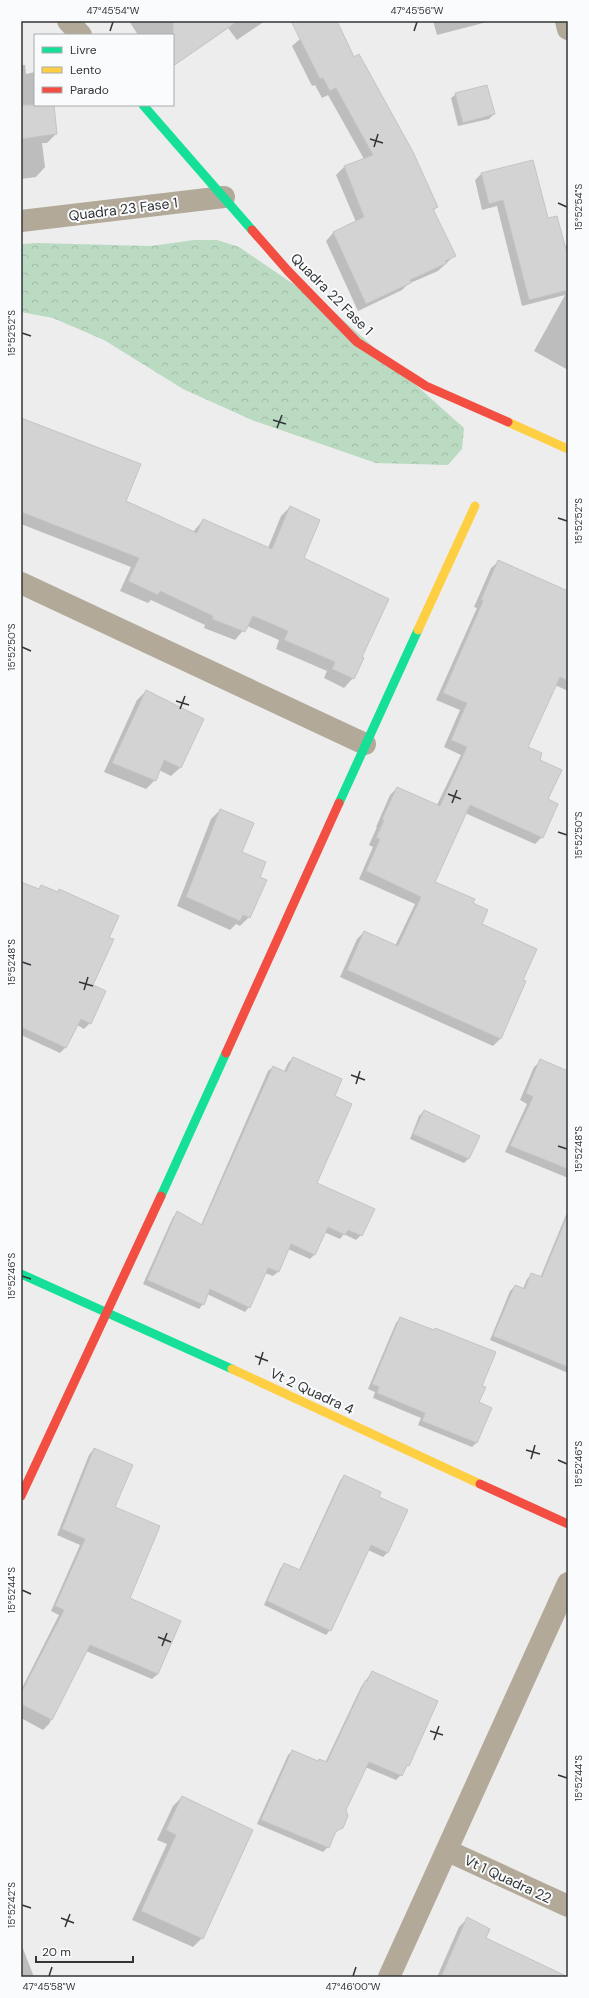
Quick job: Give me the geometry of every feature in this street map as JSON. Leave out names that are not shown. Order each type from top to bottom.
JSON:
[{"type":"street","points":[[68,21],[79,34]]},
{"type":"street","points":[[566,21],[568,29]]},
{"type":"street","name":"Quadra 22 Fase 1","points":[[144,106],[288,271],[357,342],[426,386],[568,449]]},
{"type":"street","name":"Quadra 23 Fase 1","points":[[21,221],[224,197]]},
{"type":"street","points":[[21,1496],[108,1312],[365,744],[475,506]]},
{"type":"street","points":[[21,583],[365,744]]},
{"type":"street","name":"Vt 2 Quadra 4","points":[[21,1274],[108,1312],[568,1524]]},
{"type":"street","points":[[390,1977],[568,1583]]},
{"type":"street","name":"Vt 1 Quadra 22","points":[[448,1851],[568,1906]]},
{"type":"green space","points":[[194,240],[217,240],[239,247],[333,311],[464,428],[462,449],[448,465],[376,463],[252,420],[183,389],[104,340],[53,318],[21,312],[21,244],[37,243],[151,246]]},
{"type":"building","points":[[173,21],[238,21],[174,65]]},
{"type":"building","points":[[291,21],[337,21],[354,57],[359,54],[413,152],[438,207],[433,209],[456,256],[445,261],[447,263],[410,280],[411,283],[366,304],[333,232],[364,217],[344,166],[373,155],[336,88],[330,91],[323,78],[320,79]]},
{"type":"building","points":[[487,85],[495,114],[463,123],[455,93]]},
{"type":"building","points":[[21,105],[54,106],[57,134],[21,139]]},
{"type":"building","points":[[533,160],[548,218],[557,216],[568,257],[568,290],[529,300],[503,200],[489,204],[481,173]]},
{"type":"building","points":[[21,418],[141,464],[126,501],[197,533],[203,519],[272,549],[290,506],[320,520],[304,558],[389,599],[362,657],[364,658],[354,679],[332,669],[335,662],[284,640],[288,631],[253,616],[245,632],[212,619],[213,616],[160,591],[158,595],[128,581],[139,558],[21,512]]},
{"type":"building","points":[[498,560],[568,591],[568,681],[560,677],[528,747],[542,753],[540,760],[562,770],[548,799],[558,804],[543,838],[470,805],[435,882],[475,899],[473,903],[488,910],[482,924],[537,949],[523,980],[526,981],[501,1039],[347,970],[364,931],[398,946],[421,897],[366,871],[380,839],[376,838],[384,820],[382,819],[397,787],[440,806],[467,747],[451,740],[467,703],[443,693],[483,601],[481,600]]},
{"type":"building","points":[[146,690],[204,719],[181,768],[164,760],[156,781],[112,763]]},
{"type":"building","points":[[220,809],[254,823],[242,852],[266,862],[260,877],[267,880],[250,918],[243,915],[240,921],[186,897]]},
{"type":"building","points":[[21,882],[39,889],[41,885],[58,892],[59,889],[119,916],[109,938],[114,939],[93,985],[106,991],[91,1024],[81,1019],[66,1048],[21,1027]]},
{"type":"building","points":[[293,1057],[342,1079],[335,1096],[352,1104],[317,1183],[375,1209],[362,1236],[348,1230],[345,1235],[328,1227],[315,1255],[291,1244],[279,1272],[268,1268],[250,1308],[210,1289],[204,1305],[147,1280],[177,1211],[202,1225],[273,1066],[286,1072]]},
{"type":"building","points":[[540,1059],[568,1071],[568,1169],[510,1146],[533,1097],[526,1093]]},
{"type":"building","points":[[424,1110],[480,1136],[469,1159],[413,1134]]},
{"type":"building","points":[[567,1216],[568,1367],[493,1336],[515,1285],[525,1289],[531,1273],[542,1277]]},
{"type":"building","points":[[400,1317],[434,1330],[435,1328],[496,1352],[482,1386],[486,1387],[479,1402],[492,1408],[477,1443],[422,1421],[425,1413],[377,1393],[379,1387],[372,1384]]},
{"type":"building","points":[[94,1448],[133,1465],[115,1507],[160,1526],[130,1598],[181,1621],[158,1674],[90,1645],[52,1720],[21,1704],[21,1693],[64,1610],[55,1606],[85,1539],[62,1529]]},
{"type":"building","points":[[344,1475],[381,1492],[379,1497],[408,1510],[388,1553],[371,1545],[331,1631],[267,1601],[284,1563],[300,1570]]},
{"type":"building","points":[[372,1671],[438,1701],[409,1766],[407,1765],[402,1776],[369,1762],[346,1810],[348,1816],[343,1828],[336,1831],[329,1848],[261,1820],[292,1750],[318,1761],[319,1759],[327,1762],[365,1681],[367,1681]]},
{"type":"building","points":[[182,1796],[253,1830],[203,1939],[141,1911],[176,1835],[166,1830]]},
{"type":"building","points":[[467,1917],[490,1929],[486,1938],[568,1977],[441,1977]]},
{"type":"traffic: fast","points":[[144,106],[252,230]]},
{"type":"traffic: fast","points":[[339,803],[418,630]]},
{"type":"traffic: fast","points":[[161,1196],[226,1053]]},
{"type":"traffic: fast","points":[[21,1274],[232,1369]]},
{"type":"traffic: slow","points":[[508,422],[568,449]]},
{"type":"traffic: slow","points":[[418,630],[475,506]]},
{"type":"traffic: slow","points":[[232,1369],[480,1484]]},
{"type":"traffic: jam","points":[[252,230],[288,271],[357,342],[426,386],[508,422]]},
{"type":"traffic: jam","points":[[226,1053],[339,803]]},
{"type":"traffic: jam","points":[[21,1496],[161,1196]]},
{"type":"traffic: jam","points":[[480,1484],[568,1524]]}]
